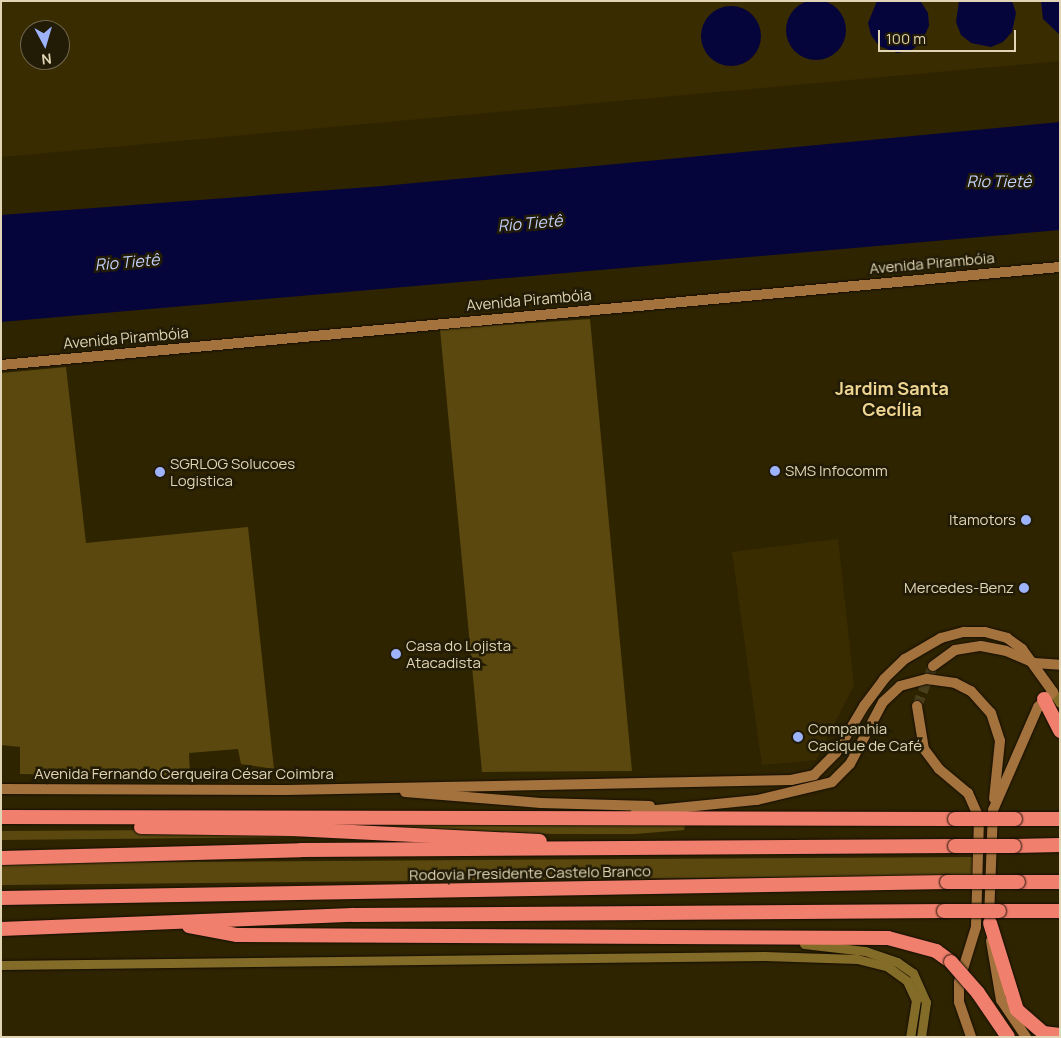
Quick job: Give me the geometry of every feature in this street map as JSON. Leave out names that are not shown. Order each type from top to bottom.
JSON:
[{"type":"highway","points":[[1052,693],[1060,731]]},
{"type":"highway","points":[[1,817],[1060,819]]},
{"type":"highway","points":[[1,825],[292,829],[638,849]]},
{"type":"highway","name":"Rodovia Presidente Castelo Branco","points":[[1,858],[301,850],[1060,845]]},
{"type":"highway","name":"Rodovia Presidente Castelo Branco","points":[[1,898],[947,882],[1060,882]]},
{"type":"highway","points":[[1031,911],[1060,921]]},
{"type":"highway","points":[[1,929],[353,916],[1060,911]]},
{"type":"highway","points":[[178,923],[210,932],[237,935],[888,938],[936,951],[950,962],[973,986],[1008,1037]]},
{"type":"highway","points":[[990,923],[1017,1010],[1043,1033],[1060,1035]]},
{"type":"main road","name":"Avenida Pirambóia","points":[[1,365],[1060,267]]},
{"type":"main road","points":[[367,788],[791,780],[814,775],[836,753],[884,679],[925,646],[964,632],[985,632],[1007,638],[1022,648],[1034,663],[1052,693],[993,810]]},
{"type":"main road","points":[[933,666],[955,650],[981,646],[1006,651],[1034,663],[1060,665]]},
{"type":"main road","points":[[549,818],[703,807],[765,798],[832,782],[850,764],[883,702],[900,686],[927,679],[955,683],[971,690],[994,721],[1000,741],[993,810],[990,923],[1001,1000],[1026,1037]]},
{"type":"main road","points":[[917,706],[924,749],[939,769],[968,793],[979,818],[976,927],[959,982],[959,1002],[971,1037]]},
{"type":"main road","points":[[367,788],[455,798],[703,807]]},
{"type":"main road","name":"Avenida Fernando Cerqueira César Coimbra","points":[[1,789],[367,788]]},
{"type":"street","points":[[1052,693],[1060,703]]},
{"type":"street","points":[[772,938],[866,951],[897,962],[914,973],[923,988],[926,1016],[921,1037]]},
{"type":"street","points":[[1,965],[764,956],[857,959],[888,967],[908,981],[916,1000],[910,1037]]},
{"type":"shaded area","points":[[1,1],[1060,1],[1060,61],[1,157]]},
{"type":"shaded area","points":[[590,319],[632,771],[482,772],[440,329]]},
{"type":"shaded area","points":[[66,367],[86,543],[248,527],[274,769],[241,764],[238,749],[189,753],[190,777],[20,774],[20,747],[1,745],[1,373]]},
{"type":"shaded area","points":[[838,539],[854,685],[816,760],[762,765],[732,552]]},
{"type":"shaded area","points":[[257,821],[685,825],[684,830],[635,834],[553,834]]},
{"type":"shaded area","points":[[163,830],[314,837],[1,840],[1,831]]},
{"type":"shaded area","points":[[973,857],[974,875],[1,885],[1,863]]},
{"type":"water","points":[[810,0],[822,0],[833,5],[841,13],[846,24],[844,42],[833,55],[822,60],[810,60],[799,55],[791,47],[786,36],[786,24],[791,13],[799,5]]},
{"type":"water","points":[[877,1],[921,2],[928,13],[929,26],[921,43],[910,51],[897,53],[879,46],[871,35],[868,23]]},
{"type":"water","points":[[959,1],[1012,1],[1016,13],[1012,32],[1003,42],[991,47],[971,43],[961,35],[956,22]]},
{"type":"water","points":[[1041,1],[1060,1],[1060,35],[1043,19]]},
{"type":"water","points":[[725,6],[737,6],[748,11],[756,19],[761,30],[759,48],[748,61],[737,66],[725,66],[714,61],[706,53],[701,42],[701,30],[706,19],[714,11]]},
{"type":"water","name":"Rio Tietê","points":[[1060,122],[1060,230],[1,322],[1,215],[383,186]]},
{"type":"tunnel","points":[[917,706],[933,666]]},
{"type":"place","name":"SMS Infocomm","points":[[775,471]]},
{"type":"place","name":"SGRLOG Solucoes Logistica","points":[[160,472]]},
{"type":"place","name":"Itamotors","points":[[1026,520]]},
{"type":"place","name":"Mercedes-Benz","points":[[1024,588]]},
{"type":"place","name":"Casa do Lojista Atacadista","points":[[396,654]]},
{"type":"place","name":"Companhia Cacique de Café","points":[[798,737]]},
{"type":"district","name":"Jardim Santa Cecília","points":[[892,399]]}]
